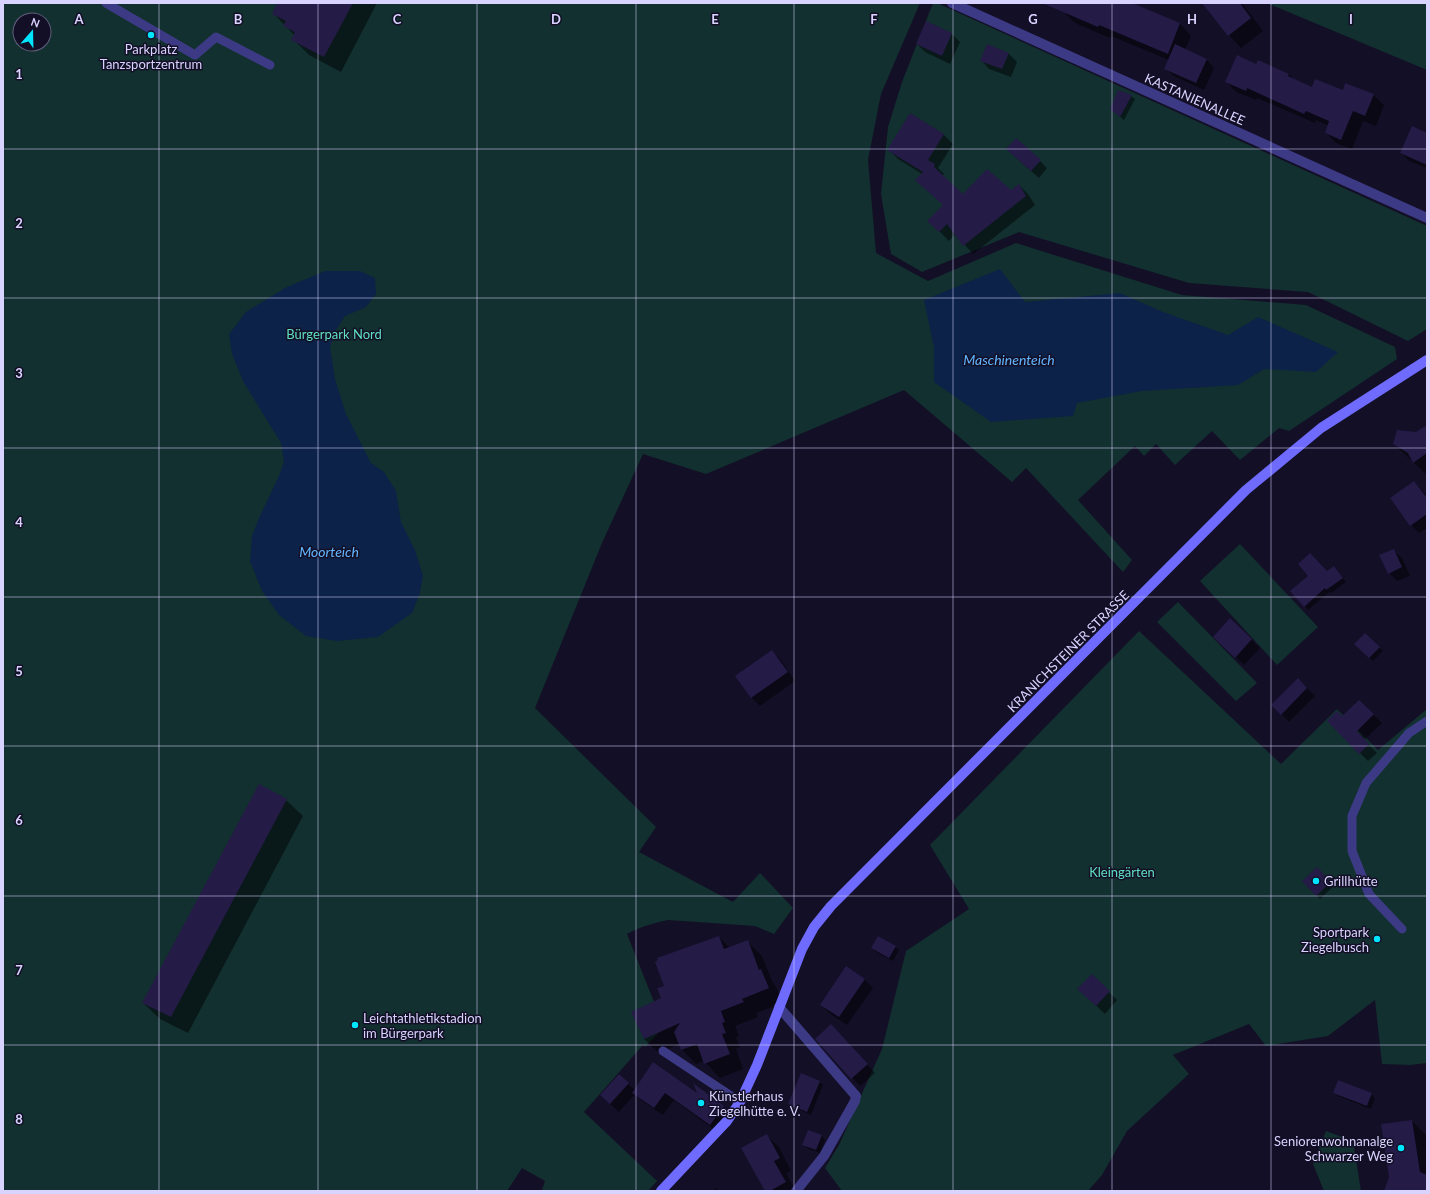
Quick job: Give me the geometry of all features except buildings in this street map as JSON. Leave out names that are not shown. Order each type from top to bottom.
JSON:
[{"type":"main road","name":"KRANICHSTEINER STRASSE","points":[[661,1191],[727,1121],[740,1102],[752,1077],[802,949],[814,927],[831,906],[1246,490],[1321,428],[1427,360]]},
{"type":"street","name":"KASTANIENALLEE","points":[[952,3],[1427,218]]},
{"type":"street","points":[[779,1008],[856,1096],[855,1101],[824,1156],[796,1191]]},
{"type":"lane","points":[[106,3],[195,55],[216,37],[270,64]]},
{"type":"lane","points":[[1402,929],[1369,894],[1352,851],[1352,816],[1366,782],[1408,733],[1427,721]]},
{"type":"lane","points":[[663,1051],[740,1102]]},
{"type":"green space","name":"Bürgerpark Nord","points":[[3,3],[920,3],[881,94],[868,160],[876,253],[928,281],[1016,243],[1182,295],[1306,305],[1395,347],[1397,359],[1289,431],[1279,428],[1240,460],[1212,431],[1175,465],[1156,444],[1144,456],[1135,446],[1078,500],[1132,560],[1123,572],[1026,468],[1012,482],[904,390],[706,474],[643,454],[602,543],[535,708],[656,827],[639,852],[733,902],[760,873],[793,908],[774,934],[755,926],[668,920],[657,922],[627,934],[664,1027],[645,1047],[643,1045],[584,1112],[657,1181],[648,1191],[544,1191],[542,1190],[545,1181],[522,1168],[507,1191],[3,1191]]},
{"type":"green space","points":[[933,3],[937,3],[1427,226],[1427,329],[1408,341],[1308,292],[1189,283],[1019,232],[922,272],[891,254],[881,194],[888,127],[902,82]]},
{"type":"green space","points":[[1266,3],[1427,3],[1427,70],[1274,6]]},
{"type":"green space","points":[[1240,544],[1318,627],[1277,665],[1200,581]]},
{"type":"green space","points":[[1178,602],[1257,683],[1236,701],[1157,622]]},
{"type":"green space","name":"Kleingärten","points":[[1139,631],[1281,764],[1337,709],[1378,750],[1427,709],[1427,1063],[1410,1065],[1382,1064],[1375,1000],[1328,1036],[1266,1046],[1249,1024],[1173,1055],[1189,1074],[1127,1131],[1102,1175],[1088,1191],[842,1191],[825,1168],[839,1145],[882,1049],[906,951],[969,909],[930,845]]},
{"type":"green space","points":[[1326,1131],[1353,1141],[1361,1191],[1324,1191],[1313,1164]]},
{"type":"water","name":"Maschinenteich","points":[[1000,269],[1025,302],[1120,293],[1163,312],[1228,335],[1258,317],[1338,352],[1316,372],[1264,369],[1238,385],[1142,391],[1077,403],[1073,416],[991,422],[934,382],[934,347],[924,300]]},
{"type":"water","name":"Moorteich","points":[[325,271],[360,271],[375,278],[376,294],[366,307],[345,316],[336,330],[330,347],[335,379],[346,414],[371,463],[384,472],[396,491],[401,522],[415,550],[423,576],[420,593],[412,613],[378,637],[337,641],[306,636],[279,615],[262,591],[250,561],[252,536],[284,462],[281,443],[243,381],[232,354],[229,334],[246,312],[285,288]]},
{"type":"place","name":"Parkplatz Tanzsportzentrum","points":[[151,35]]},
{"type":"place","name":"Grillhütte","points":[[1316,881]]},
{"type":"place","name":"Sportpark Ziegelbusch","points":[[1377,939]]},
{"type":"place","name":"Leichtathletikstadion im Bürgerpark","points":[[355,1025]]},
{"type":"place","name":"Künstlerhaus Ziegelhütte e. V.","points":[[701,1103]]},
{"type":"place","name":"Seniorenwohnanalge Schwarzer Weg","points":[[1401,1148]]}]
